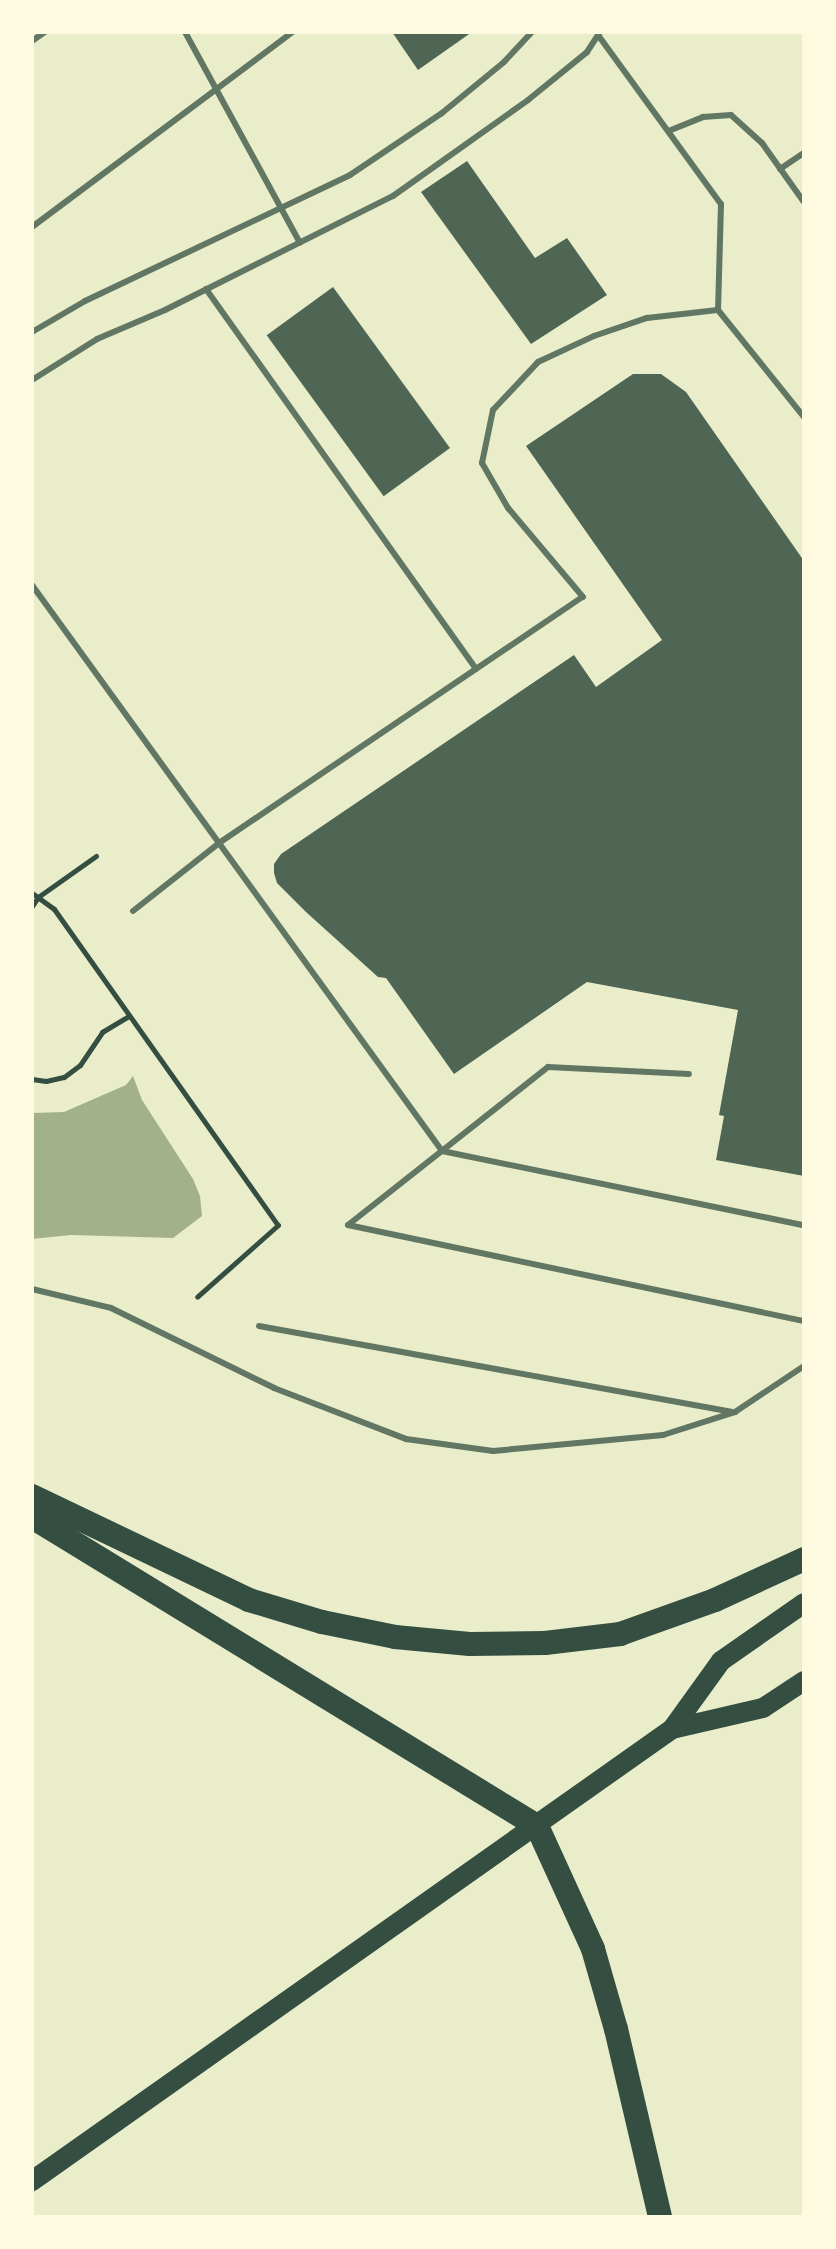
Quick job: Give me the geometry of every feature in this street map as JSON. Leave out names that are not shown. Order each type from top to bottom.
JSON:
[{"type":"highway","points":[[32,1496],[249,1600],[322,1622],[395,1637],[470,1644],[545,1643],[620,1634],[715,1600],[804,1559]]},
{"type":"highway","points":[[32,1517],[537,1826],[593,1949],[616,2029],[660,2217]]},
{"type":"main road","points":[[32,2181],[672,1729],[721,1661],[804,1603]]},
{"type":"main road","points":[[672,1729],[763,1708],[804,1681]]},
{"type":"lane","points":[[32,41],[45,32]]},
{"type":"lane","points":[[185,32],[300,243]]},
{"type":"lane","points":[[32,227],[293,32]]},
{"type":"lane","points":[[32,332],[85,301],[350,175],[442,113],[504,62],[532,32]]},
{"type":"lane","points":[[32,380],[97,339],[300,243],[405,188],[528,100],[587,52],[598,33],[671,130],[721,204],[718,310],[804,417]]},
{"type":"lane","points":[[671,130],[703,117],[731,115],[762,143],[804,202]]},
{"type":"lane","points":[[780,169],[804,153]]},
{"type":"lane","points":[[206,289],[476,669]]},
{"type":"lane","points":[[133,911],[219,843],[583,597],[508,508],[482,463],[493,410],[538,362],[594,336],[647,318],[718,310]]},
{"type":"lane","points":[[32,585],[442,1151],[804,1225]]},
{"type":"lane","points":[[689,1074],[548,1067],[348,1225],[804,1321]]},
{"type":"lane","points":[[32,1289],[111,1308],[274,1388],[406,1439],[493,1451],[583,1445],[663,1435],[735,1412],[804,1366]]},
{"type":"lane","points":[[259,1326],[735,1412]]},
{"type":"path","points":[[32,906],[35,895],[96,856]]},
{"type":"path","points":[[35,895],[54,909],[278,1225],[197,1297]]},
{"type":"path","points":[[32,1079],[46,1081],[64,1077],[80,1065],[102,1032],[129,1016]]},
{"type":"shaded area","points":[[133,1076],[142,1100],[193,1179],[200,1196],[202,1216],[173,1238],[71,1235],[32,1239],[32,1113],[64,1112],[126,1085]]},
{"type":"building","points":[[392,32],[472,32],[418,70]]},
{"type":"building","points":[[467,161],[535,258],[567,238],[607,295],[531,344],[421,192]]},
{"type":"building","points":[[333,287],[450,448],[384,496],[267,335]]},
{"type":"building","points":[[633,374],[661,374],[686,392],[804,561],[804,1176],[716,1160],[724,1116],[719,1115],[738,1010],[587,982],[454,1074],[386,978],[378,977],[306,912],[277,883],[274,873],[274,864],[281,854],[574,655],[596,687],[662,640],[526,446]]}]
